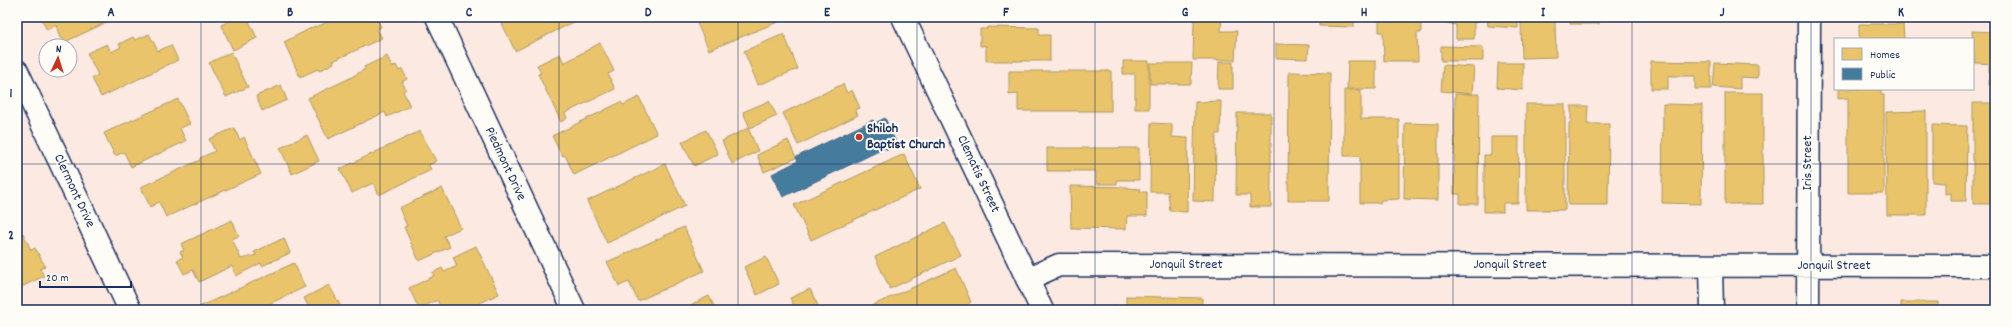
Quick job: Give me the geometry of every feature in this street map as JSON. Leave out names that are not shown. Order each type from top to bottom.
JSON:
[{"type":"street","name":"Piedmont Drive","points":[[436,17],[574,310]]},
{"type":"street","name":"Clematis Street","points":[[903,17],[1042,310]]},
{"type":"street","name":"Iris Street","points":[[1808,310],[1809,17]]},
{"type":"street","name":"Clermont Drive","points":[[17,71],[130,310]]},
{"type":"street","name":"Jonquil Street","points":[[1027,278],[1059,265],[1995,266]]},
{"type":"street","points":[[1711,266],[1712,310]]},
{"type":"building: Homes","points":[[40,17],[118,17],[73,38],[60,38],[56,25],[47,30]]},
{"type":"building: Homes","points":[[237,17],[247,17],[257,38],[233,50],[221,25]]},
{"type":"building: Homes","points":[[339,17],[376,17],[381,27],[377,29],[382,38],[333,61],[334,63],[319,71],[318,69],[300,77],[284,42],[315,26],[316,27]]},
{"type":"building: Homes","points":[[499,17],[584,17],[515,51]]},
{"type":"building: Homes","points":[[705,17],[790,17],[709,50],[696,21]]},
{"type":"building: Homes","points":[[1287,17],[1312,17],[1312,19],[1287,20]]},
{"type":"building: Homes","points":[[1319,17],[1354,17],[1354,27],[1319,26]]},
{"type":"building: Homes","points":[[1379,17],[1421,17],[1421,33],[1417,33],[1418,61],[1384,61],[1383,32],[1379,32]]},
{"type":"building: Homes","points":[[1443,17],[1478,17],[1478,23],[1474,22],[1474,39],[1456,39],[1456,25],[1443,22]]},
{"type":"building: Homes","points":[[1518,17],[1518,28],[1488,26],[1487,18],[1485,18]]},
{"type":"building: Homes","points":[[1570,17],[1599,17],[1599,24],[1570,24]]},
{"type":"building: Homes","points":[[1866,17],[1896,17],[1896,19],[1866,19]]},
{"type":"building: Homes","points":[[1194,18],[1222,19],[1221,31],[1237,31],[1235,60],[1193,60]]},
{"type":"building: Homes","points":[[1555,21],[1556,57],[1522,58],[1521,22]]},
{"type":"building: Homes","points":[[1859,24],[1903,24],[1904,38],[1859,38]]},
{"type":"building: Homes","points":[[987,27],[1039,28],[1039,35],[1050,35],[1050,61],[986,61],[986,46],[980,46],[980,29],[987,29]]},
{"type":"building: Homes","points":[[1972,31],[1995,32],[1995,64],[1975,63],[1974,38],[1973,38]]},
{"type":"building: Homes","points":[[149,34],[158,51],[171,45],[178,60],[101,97],[92,78],[98,75],[87,53],[107,44],[111,52],[121,47],[119,44],[133,37],[135,40]]},
{"type":"building: Homes","points":[[784,34],[798,69],[758,85],[744,51]]},
{"type":"building: Homes","points":[[600,43],[614,71],[608,74],[615,89],[565,113],[567,118],[561,122],[538,74],[541,73],[537,65],[560,54],[564,63]]},
{"type":"building: Homes","points":[[1276,44],[1309,45],[1308,59],[1276,58]]},
{"type":"building: Homes","points":[[1441,46],[1483,47],[1483,61],[1441,61]]},
{"type":"building: Homes","points":[[231,52],[248,87],[226,97],[209,63]]},
{"type":"building: Homes","points":[[387,56],[392,67],[396,65],[399,71],[402,69],[407,79],[402,82],[406,89],[403,91],[410,106],[387,117],[385,112],[328,139],[308,98],[350,78],[365,69],[364,67]]},
{"type":"building: Homes","points":[[1123,61],[1149,61],[1149,109],[1135,109],[1135,74],[1123,74]]},
{"type":"building: Homes","points":[[1348,61],[1376,61],[1376,89],[1347,89]]},
{"type":"building: Homes","points":[[1651,61],[1711,62],[1711,89],[1695,89],[1695,76],[1668,76],[1668,89],[1651,89]]},
{"type":"building: Homes","points":[[1219,62],[1233,62],[1233,89],[1218,89]]},
{"type":"building: Homes","points":[[1150,63],[1192,63],[1191,84],[1150,84]]},
{"type":"building: Homes","points":[[1498,63],[1523,63],[1523,90],[1497,88]]},
{"type":"building: Homes","points":[[1715,63],[1758,65],[1758,78],[1740,77],[1740,89],[1713,87]]},
{"type":"building: Homes","points":[[1443,65],[1474,67],[1472,94],[1441,91]]},
{"type":"building: Homes","points":[[1989,66],[1995,66],[1995,85],[1989,85]]},
{"type":"building: Homes","points":[[1009,71],[1111,71],[1111,111],[1018,111],[1018,94],[1009,95]]},
{"type":"building: Homes","points":[[1289,72],[1330,73],[1329,201],[1288,201]]},
{"type":"building: Homes","points":[[843,84],[847,93],[852,90],[860,108],[855,110],[858,115],[798,145],[783,113]]},
{"type":"building: Homes","points":[[281,85],[287,100],[262,111],[256,96]]},
{"type":"building: Homes","points":[[1344,90],[1361,90],[1361,119],[1399,119],[1399,199],[1381,200],[1380,203],[1360,203],[1360,156],[1344,156]]},
{"type":"building: Homes","points":[[1838,90],[1881,90],[1881,95],[1884,95],[1884,193],[1848,193],[1848,98],[1838,99]]},
{"type":"building: Homes","points":[[1725,93],[1763,93],[1763,204],[1725,204]]},
{"type":"building: Homes","points":[[1455,94],[1479,94],[1478,204],[1460,204],[1460,194],[1454,194]]},
{"type":"building: Homes","points":[[639,97],[657,134],[574,175],[565,155],[562,156],[552,136],[621,102],[623,105]]},
{"type":"building: Homes","points":[[178,99],[190,124],[180,128],[186,141],[131,167],[124,152],[115,156],[104,133]]},
{"type":"building: Homes","points":[[769,101],[777,116],[750,128],[743,112]]},
{"type":"building: Homes","points":[[1221,101],[1220,134],[1216,134],[1215,202],[1193,201],[1195,102]]},
{"type":"building: Homes","points":[[1973,103],[1995,103],[1995,204],[1973,204]]},
{"type":"building: Homes","points":[[1526,104],[1565,104],[1565,210],[1526,210]]},
{"type":"building: Homes","points":[[1663,104],[1702,105],[1701,204],[1662,203]]},
{"type":"building: Homes","points":[[1571,106],[1588,106],[1587,124],[1609,124],[1608,205],[1568,205],[1569,123],[1571,123]]},
{"type":"building: Homes","points":[[1926,111],[1926,215],[1887,215],[1886,112]]},
{"type":"building: Homes","points":[[1237,113],[1271,113],[1271,207],[1250,207],[1250,195],[1236,195]]},
{"type":"building: Homes","points":[[1151,123],[1172,124],[1172,137],[1188,138],[1187,212],[1170,211],[1168,192],[1150,192]]},
{"type":"building: Homes","points":[[1405,123],[1438,124],[1438,200],[1404,199]]},
{"type":"building: Homes","points":[[1932,125],[1967,126],[1966,201],[1951,201],[1951,193],[1945,194],[1945,183],[1932,182]]},
{"type":"building: Homes","points":[[234,128],[240,140],[244,137],[261,174],[166,217],[159,202],[150,207],[141,187],[200,160],[200,158],[215,151],[209,139]]},
{"type":"building: Homes","points":[[748,128],[758,151],[732,164],[722,141]]},
{"type":"building: Homes","points":[[706,130],[718,154],[694,166],[682,142]]},
{"type":"building: Homes","points":[[420,131],[436,161],[429,165],[431,170],[379,195],[373,183],[352,193],[340,169]]},
{"type":"building: Homes","points":[[307,135],[319,161],[292,174],[280,148]]},
{"type":"building: Homes","points":[[1491,137],[1519,137],[1518,203],[1503,203],[1503,212],[1484,212],[1484,155],[1491,155]]},
{"type":"building: Homes","points":[[788,140],[796,158],[764,172],[757,155]]},
{"type":"building: Homes","points":[[1047,148],[1139,148],[1139,180],[1117,180],[1117,184],[1096,184],[1096,171],[1047,171]]},
{"type":"building: Homes","points":[[904,154],[920,189],[811,240],[794,205]]},
{"type":"building: Homes","points":[[665,164],[685,206],[607,243],[587,201]]},
{"type":"building: Homes","points":[[1070,186],[1128,187],[1141,189],[1140,192],[1147,192],[1147,216],[1127,216],[1126,229],[1071,228]]},
{"type":"building: Homes","points":[[442,188],[461,228],[444,236],[450,247],[419,261],[404,227],[407,226],[399,208]]},
{"type":"building: Homes","points":[[232,220],[239,236],[232,239],[241,259],[256,255],[254,252],[284,238],[290,253],[262,266],[261,263],[236,276],[232,266],[199,282],[193,270],[184,274],[177,260],[183,257],[180,252],[184,250],[181,244]]},
{"type":"building: Homes","points":[[945,223],[961,255],[890,289],[875,257]]},
{"type":"building: Homes","points":[[684,227],[704,271],[638,301],[629,282],[619,286],[607,262]]},
{"type":"building: Homes","points":[[23,233],[31,250],[35,248],[45,266],[40,269],[44,276],[17,289],[17,235]]},
{"type":"building: Homes","points":[[476,246],[499,294],[465,310],[442,310],[437,300],[419,309],[409,288],[434,276],[432,273],[442,268],[444,272],[457,266],[453,257]]},
{"type":"building: Homes","points":[[766,257],[779,284],[757,295],[744,267]]},
{"type":"building: Homes","points":[[294,263],[305,287],[269,304],[272,310],[201,310],[199,307]]},
{"type":"building: Homes","points":[[956,268],[971,302],[959,310],[862,310]]},
{"type":"building: Homes","points":[[329,285],[340,305],[329,310],[310,310],[304,298]]},
{"type":"building: Homes","points":[[810,289],[820,310],[796,310],[790,298]]},
{"type":"building: Homes","points":[[709,296],[716,310],[680,310]]},
{"type":"building: Homes","points":[[1126,296],[1202,298],[1202,308],[1229,310],[1112,310],[1112,306],[1126,307]]},
{"type":"building: Homes","points":[[1901,302],[1938,302],[1938,310],[1901,310]]},
{"type":"building: Homes","points":[[42,304],[45,310],[30,310]]},
{"type":"building: Public","points":[[885,118],[897,145],[887,150],[885,148],[783,197],[772,174],[798,161],[796,157],[873,120],[875,123]]},
{"type":"place","name":"Shiloh Baptist Church","points":[[859,137]]}]
